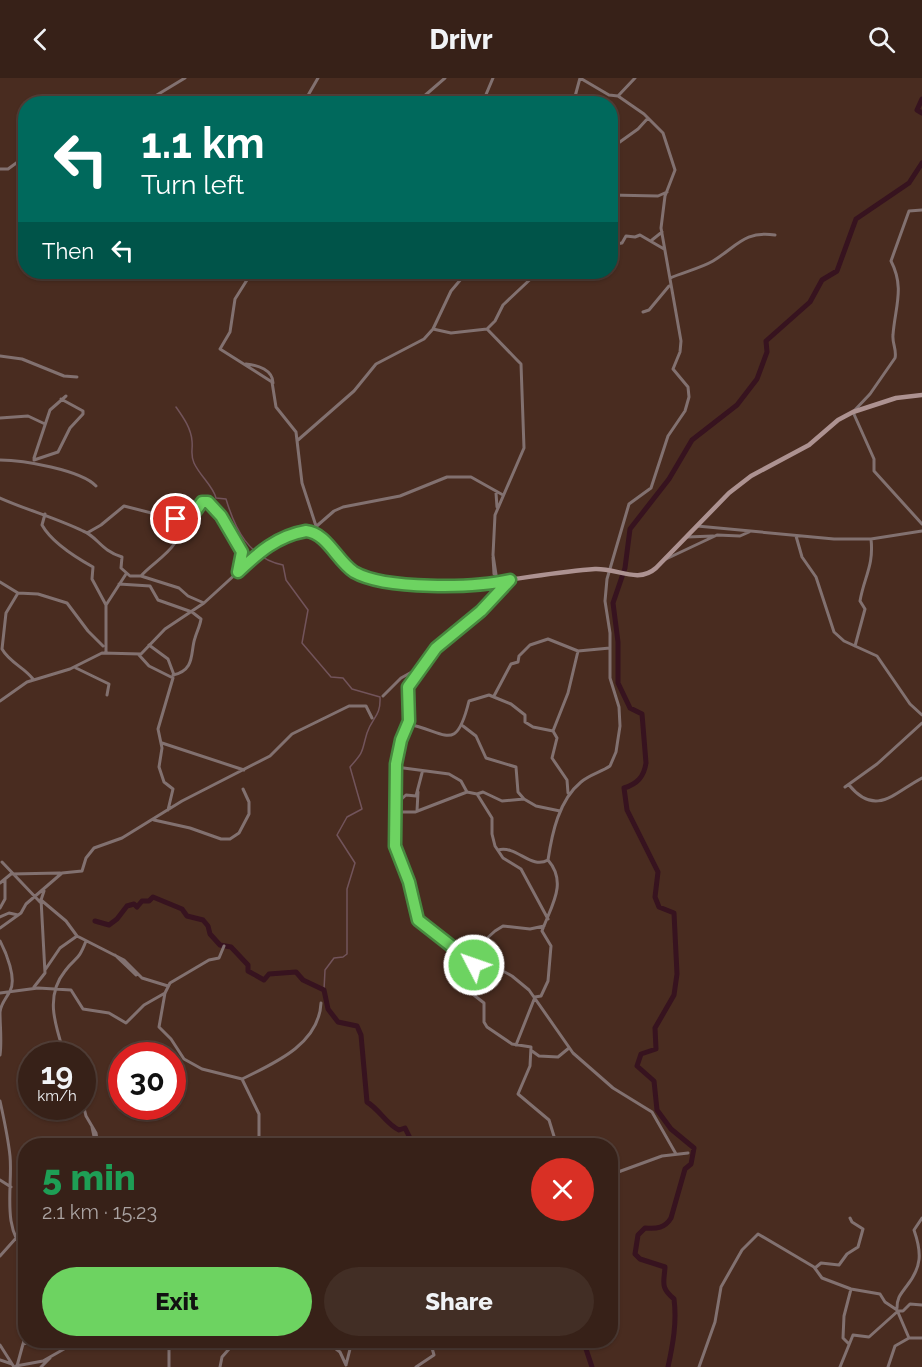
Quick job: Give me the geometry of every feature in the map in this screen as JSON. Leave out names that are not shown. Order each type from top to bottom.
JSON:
[{"type":"street","points":[[155,96],[185,78]]},
{"type":"street","points":[[308,96],[318,78]]},
{"type":"street","points":[[424,96],[445,78]]},
{"type":"street","points":[[485,96],[493,78]]},
{"type":"street","points":[[535,997],[541,996],[548,981],[551,946],[542,931],[555,898],[558,876],[548,860],[560,811],[568,794],[582,780],[607,768],[616,752],[620,716],[610,678],[611,648],[605,602],[609,569],[629,504],[651,488],[668,436],[685,411],[689,398],[688,387],[673,369],[680,352],[681,341],[662,232],[665,199],[675,170],[663,133],[648,118],[618,96],[609,95],[580,78],[575,96]]},
{"type":"street","points":[[618,96],[635,78]]},
{"type":"street","points":[[618,143],[638,129],[648,118]]},
{"type":"street","points":[[0,169],[8,169],[18,162]]},
{"type":"street","points":[[658,196],[667,192]]},
{"type":"street","points":[[618,195],[658,196],[665,199]]},
{"type":"street","points":[[853,412],[870,394],[895,358],[893,337],[899,282],[897,270],[891,261],[909,211],[922,210]]},
{"type":"street","points":[[651,240],[662,232]]},
{"type":"street","points":[[670,278],[712,261],[742,240],[761,233],[776,235]]},
{"type":"street","points":[[618,244],[622,243],[627,236],[640,235],[665,249]]},
{"type":"street","points":[[248,279],[235,299],[230,332],[220,349],[271,381],[272,385]]},
{"type":"street","points":[[298,441],[354,391],[376,364],[422,342],[433,329],[451,291],[461,279]]},
{"type":"street","points":[[433,329],[451,333],[479,332],[487,329],[495,321],[503,305],[531,279]]},
{"type":"street","points":[[642,312],[649,310],[670,284]]},
{"type":"street","points":[[487,329],[521,364],[524,448],[495,515]]},
{"type":"street","points":[[0,356],[22,359],[64,376],[77,377]]},
{"type":"street","points":[[243,363],[260,366],[272,376],[276,407],[293,426],[298,441],[304,493],[316,526]]},
{"type":"street","points":[[311,531],[323,539],[346,566],[363,576],[435,587],[498,583],[609,569],[645,575],[746,480],[808,445],[838,420],[853,412],[896,398],[922,395]]},
{"type":"street","points":[[33,461],[50,410],[66,396]]},
{"type":"street","points":[[33,461],[58,452],[70,428],[83,414],[83,411],[61,399]]},
{"type":"street","points":[[853,412],[874,459],[874,470],[922,524]]},
{"type":"street","points":[[0,418],[28,416],[45,424]]},
{"type":"street","points":[[0,460],[33,461],[81,475],[96,486]]},
{"type":"street","points":[[139,655],[165,629],[204,603],[261,551],[281,538],[311,531],[343,507],[400,496],[447,477],[471,477],[503,495]]},
{"type":"street","points":[[496,492],[492,567],[498,583]]},
{"type":"street","points":[[0,498],[18,507],[45,514],[87,533],[105,550],[123,558],[121,568],[126,574],[141,576],[179,588],[188,596],[204,603]]},
{"type":"street","points":[[141,576],[172,548],[179,530],[188,522],[202,502],[212,506],[242,552],[238,572]]},
{"type":"street","points":[[87,533],[126,506],[188,522]]},
{"type":"street","points":[[45,514],[42,525],[47,533],[74,557],[93,567],[91,577],[106,605],[106,652]]},
{"type":"street","points":[[176,519],[179,530]]},
{"type":"street","points":[[697,526],[796,536],[871,539],[922,531]]},
{"type":"street","points":[[687,536],[693,538],[717,535],[740,536],[750,531]]},
{"type":"street","points":[[664,559],[682,554],[717,535]]},
{"type":"street","points":[[796,536],[802,556],[816,577],[829,624],[841,638],[879,658],[910,704],[922,715]]},
{"type":"street","points":[[855,646],[865,609],[860,600],[871,568],[871,539]]},
{"type":"street","points":[[106,605],[126,574]]},
{"type":"street","points":[[510,580],[481,611],[436,648],[420,667],[407,689],[408,724],[401,740],[396,767],[398,812],[395,846],[409,882],[418,920],[455,949],[471,954],[515,978],[535,997],[569,1048],[613,1088],[652,1112],[676,1154]]},
{"type":"street","points":[[0,582],[16,594],[38,594],[67,603],[88,632],[105,647]]},
{"type":"street","points":[[119,584],[147,585],[158,600],[192,612],[201,620],[193,643],[194,654],[188,666],[172,675]]},
{"type":"street","points":[[16,594],[6,613],[2,649],[12,663],[25,670],[33,679]]},
{"type":"street","points":[[494,696],[511,664],[518,662],[521,655],[532,644],[554,640],[578,651],[611,648]]},
{"type":"street","points":[[149,645],[168,659],[173,678],[159,721],[162,743],[159,767],[164,782],[173,789],[168,810]]},
{"type":"street","points":[[553,731],[568,693],[578,651]]},
{"type":"street","points":[[0,701],[33,679],[74,667],[106,652],[139,655],[149,666],[172,675]]},
{"type":"street","points":[[74,667],[109,684],[107,695]]},
{"type":"street","points":[[383,696],[401,678],[420,667]]},
{"type":"street","points":[[408,724],[448,737],[463,726],[469,701],[481,696],[494,696],[499,701],[517,708],[525,715],[525,722],[531,726],[553,731],[557,738],[552,758],[567,780],[568,794]]},
{"type":"street","points":[[0,883],[5,878],[14,875],[80,873],[86,858],[94,848],[122,838],[168,810],[244,770],[278,750],[290,735],[349,706],[366,706],[372,718]]},
{"type":"street","points":[[922,723],[877,764],[847,786],[862,798],[879,801],[896,796],[922,778]]},
{"type":"street","points":[[463,726],[476,736],[486,758],[516,767],[518,792],[524,799],[536,806],[560,811]]},
{"type":"street","points":[[162,743],[183,748],[244,770]]},
{"type":"street","points":[[396,767],[422,772],[438,771],[452,775],[461,781],[467,792]]},
{"type":"street","points":[[417,811],[422,772]]},
{"type":"street","points":[[397,803],[406,795],[416,796],[419,787]]},
{"type":"street","points":[[152,820],[180,825],[221,839],[230,839],[239,833],[249,814],[249,802],[243,789]]},
{"type":"street","points":[[398,812],[417,811],[467,792],[477,794],[483,792],[505,801],[524,799]]},
{"type":"street","points":[[477,794],[492,818],[492,837],[498,850],[503,858],[521,869],[548,919]]},
{"type":"street","points":[[498,850],[513,851],[536,862],[548,860]]},
{"type":"street","points":[[2,862],[36,896],[66,921],[77,936],[115,955],[132,973],[168,986]]},
{"type":"street","points":[[0,928],[18,915],[62,873]]},
{"type":"street","points":[[0,907],[5,899],[5,878]]},
{"type":"street","points":[[45,889],[41,900],[45,970]]},
{"type":"street","points":[[0,917],[9,913],[18,915]]},
{"type":"street","points":[[471,954],[499,928],[530,929],[544,926]]},
{"type":"street","points":[[33,989],[60,948],[77,936]]},
{"type":"street","points":[[0,941],[11,975],[10,992],[4,998],[0,1012],[0,1056]]},
{"type":"street","points":[[61,1042],[53,1009],[53,988],[64,971],[79,959],[86,941]]},
{"type":"street","points":[[224,946],[219,958],[209,960],[168,986],[165,993],[159,1026],[171,1039],[181,1057],[202,1069],[242,1079],[295,1051],[318,1022],[321,1003]]},
{"type":"street","points":[[471,954],[476,961],[469,988],[472,994],[484,1003],[484,1024],[501,1038],[516,1046],[528,1045],[532,1052],[539,1056],[558,1057],[569,1048]]},
{"type":"street","points":[[0,993],[53,988],[71,990],[83,1009],[109,1013],[126,1023],[144,1005],[165,993]]},
{"type":"street","points":[[516,1046],[535,997]]},
{"type":"street","points":[[532,1052],[530,1066],[518,1094],[549,1120],[554,1138]]},
{"type":"street","points":[[242,1079],[259,1114],[259,1136],[262,1138]]},
{"type":"street","points":[[0,1101],[9,1150],[10,1212],[17,1237],[0,1256]]},
{"type":"street","points":[[89,1120],[96,1138]]},
{"type":"street","points":[[618,1172],[676,1154],[688,1153]]},
{"type":"street","points":[[0,1180],[11,1187]]},
{"type":"street","points":[[815,1268],[821,1263],[839,1265],[846,1255],[858,1247],[863,1228],[852,1222],[850,1218]]},
{"type":"street","points":[[909,1338],[898,1310],[898,1297],[913,1277],[921,1257],[914,1230],[922,1218]]},
{"type":"street","points":[[699,1367],[715,1322],[721,1287],[733,1269],[738,1254],[757,1234],[815,1268],[822,1278],[851,1289],[877,1292],[885,1302],[898,1310]]},
{"type":"street","points":[[848,1343],[843,1336],[851,1289]]},
{"type":"street","points":[[840,1367],[848,1343],[855,1335],[871,1336],[892,1313],[904,1310],[910,1304],[922,1305]]},
{"type":"street","points":[[888,1367],[895,1346],[909,1338],[922,1338]]},
{"type":"street","points":[[0,1345],[15,1366]]},
{"type":"street","points":[[15,1366],[22,1348]]},
{"type":"street","points":[[0,1360],[15,1366],[38,1362],[65,1348]]},
{"type":"street","points":[[169,1348],[170,1367]]},
{"type":"street","points":[[220,1367],[222,1357],[230,1348]]},
{"type":"street","points":[[335,1348],[340,1352],[345,1366]]},
{"type":"street","points":[[345,1366],[350,1348]]},
{"type":"street","points":[[416,1367],[434,1354],[432,1348]]},
{"type":"street","points":[[41,1367],[55,1353]]},
{"type":"waterway","points":[[922,99],[917,110],[922,113]]},
{"type":"waterway","points":[[668,1367],[674,1333],[675,1308],[674,1299],[664,1284],[665,1267],[640,1259],[635,1254],[638,1235],[645,1228],[660,1227],[666,1224],[671,1218],[685,1169],[691,1164],[694,1148],[671,1129],[657,1110],[654,1081],[637,1066],[641,1054],[656,1049],[655,1028],[674,995],[677,974],[674,913],[659,907],[655,897],[658,872],[627,810],[624,788],[639,779],[646,763],[642,714],[630,708],[618,683],[618,642],[613,603],[625,568],[630,529],[669,479],[692,440],[737,405],[757,379],[767,352],[766,341],[810,302],[822,280],[837,271],[856,219],[909,183],[922,163]]},
{"type":"waterway","points":[[176,407],[190,432],[194,463],[216,498],[226,499],[239,531],[252,549],[261,556],[283,565],[286,580],[308,610],[302,643],[331,677],[343,678],[352,689],[380,697],[378,713],[369,728],[362,751],[350,767],[362,809],[347,817],[337,835],[355,863],[347,889],[347,954],[334,958],[325,970],[324,990]]},
{"type":"waterway","points":[[95,921],[109,925],[127,906],[134,904],[137,907],[142,901],[149,901],[153,897],[182,909],[187,916],[203,920],[210,934],[220,945],[231,947],[248,965],[248,971],[264,980],[269,974],[296,972],[303,980],[324,990],[328,1009],[338,1022],[357,1026],[361,1035],[367,1102],[394,1127],[399,1130],[405,1128],[410,1138]]},
{"type":"waterway","points":[[586,1348],[592,1367]]},
{"type":"route","points":[[176,519],[188,522],[202,502],[208,502],[221,516],[242,552],[238,572],[261,551],[281,538],[311,531],[323,539],[346,566],[363,576],[435,587],[491,584],[510,580],[481,611],[436,648],[420,667],[406,692],[409,721],[401,740],[396,764],[398,812],[395,846],[409,882],[418,920],[455,949],[472,954],[476,960],[474,965]]}]
